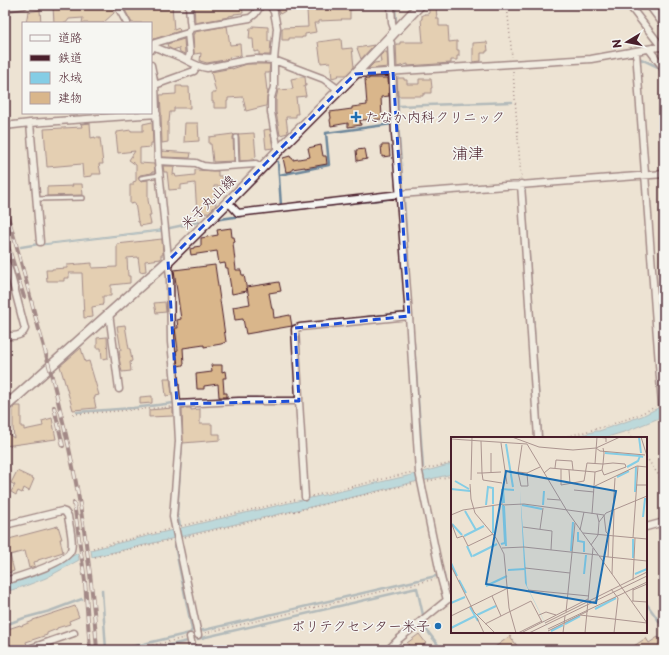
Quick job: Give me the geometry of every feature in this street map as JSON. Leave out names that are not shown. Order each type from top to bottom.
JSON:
[{"type":"highway","points":[[652,5],[662,18]]},
{"type":"main road","name":"米子丸山線","points":[[5,407],[168,260],[228,202],[356,74],[420,5]]},
{"type":"street","points":[[5,8],[24,5]]},
{"type":"street","points":[[118,5],[126,22]]},
{"type":"street","points":[[188,61],[190,53],[189,5]]},
{"type":"street","points":[[261,5],[255,14],[250,18],[190,30],[155,43],[152,47],[197,66],[207,68],[256,58],[274,60],[324,79],[339,90]]},
{"type":"street","points":[[270,5],[274,12],[277,28],[274,60],[274,87],[271,98],[271,112],[277,146],[280,149]]},
{"type":"street","points":[[388,650],[448,598],[441,578],[419,471],[410,316],[395,134],[391,5]]},
{"type":"street","points":[[629,5],[663,48]]},
{"type":"street","points":[[356,74],[591,59],[663,48]]},
{"type":"street","points":[[650,49],[664,69]]},
{"type":"street","points":[[636,51],[662,404]]},
{"type":"street","points":[[155,85],[194,71],[197,66]]},
{"type":"street","points":[[152,70],[155,85],[159,175],[170,277],[171,342],[179,441],[177,478],[173,510],[198,635]]},
{"type":"street","points":[[5,126],[156,114]]},
{"type":"street","points":[[30,123],[40,242]]},
{"type":"street","points":[[158,161],[196,163],[213,167],[256,164],[261,168]]},
{"type":"street","points":[[228,202],[238,213],[400,194],[664,174]]},
{"type":"street","points":[[521,184],[538,437]]},
{"type":"street","points":[[5,260],[7,272],[25,329],[21,335],[5,336]]},
{"type":"street","points":[[109,313],[119,389]]},
{"type":"street","points":[[305,497],[296,329],[300,327],[410,316]]},
{"type":"street","points":[[177,405],[239,401],[299,401]]},
{"type":"street","points":[[5,525],[62,511],[68,516],[72,546],[71,552],[67,556],[37,571],[5,581]]},
{"type":"street","points":[[647,527],[664,522]]},
{"type":"street","points":[[26,650],[74,633]]},
{"type":"street","points":[[190,637],[193,650]]},
{"type":"lane","points":[[236,137],[238,165]]},
{"type":"lane","points":[[142,178],[159,175]]},
{"type":"lane","points":[[37,199],[83,198]]},
{"type":"path","points":[[507,5],[521,184]]},
{"type":"path","points":[[564,437],[628,420],[662,404]]},
{"type":"path","points":[[73,414],[177,405]]},
{"type":"path","points":[[629,433],[631,437]]},
{"type":"path","points":[[647,459],[664,482]]},
{"type":"path","points":[[93,548],[451,463]]},
{"type":"path","points":[[96,557],[451,476]]},
{"type":"path","points":[[198,635],[441,578]]},
{"type":"path","points":[[134,650],[190,637]]},
{"type":"highlighted area","points":[[393,72],[409,316],[295,328],[299,401],[177,404],[168,261],[355,74]]},
{"type":"water","points":[[523,186],[525,186],[542,437],[540,437]]},
{"type":"water","points":[[161,229],[162,231],[42,245],[42,244]]},
{"type":"water","points":[[664,405],[664,416],[627,431],[607,437],[575,437],[599,431],[642,416]]},
{"type":"water","points":[[451,464],[451,474],[92,557],[91,550],[94,549],[416,474]]},
{"type":"water","points":[[78,553],[79,560],[46,578],[5,592],[5,585],[45,571]]},
{"type":"building","points":[[113,5],[114,13],[104,22],[82,22],[83,18],[69,19],[67,22],[54,22],[53,7]]},
{"type":"building","points":[[124,5],[172,5],[174,30],[179,28],[180,31],[152,40],[152,22],[131,22]]},
{"type":"building","points":[[194,5],[242,5],[243,13],[195,23]]},
{"type":"building","points":[[275,5],[296,5],[280,14]]},
{"type":"building","points":[[297,5],[362,5],[362,9],[350,10],[350,19],[319,21],[319,23],[314,23],[316,32],[305,34],[305,37],[282,40],[282,28],[308,27],[307,10],[297,11]]},
{"type":"building","points":[[429,6],[436,6],[439,26],[448,26],[449,42],[457,41],[459,56],[457,56],[457,60],[451,60],[451,63],[408,66],[408,64],[397,67],[396,44],[400,44],[400,42],[423,42],[421,19],[422,15],[429,14]]},
{"type":"building","points":[[40,10],[41,22],[26,22],[28,12]]},
{"type":"building","points":[[227,26],[230,45],[240,44],[241,55],[229,57],[230,59],[207,63],[200,61],[201,53],[194,54],[194,32]]},
{"type":"building","points":[[253,26],[268,27],[268,41],[271,41],[270,55],[259,55],[259,51],[254,52],[253,39],[249,39],[250,28],[253,28]]},
{"type":"building","points":[[184,39],[185,54],[180,52],[179,48],[173,50],[168,47],[167,44]]},
{"type":"building","points":[[341,39],[342,49],[352,48],[354,67],[346,75],[338,75],[339,76],[332,78],[330,62],[321,63],[318,42]]},
{"type":"building","points":[[487,42],[488,51],[486,51],[486,53],[481,53],[481,61],[473,62],[473,43]]},
{"type":"building","points":[[374,45],[361,59],[357,48]]},
{"type":"building","points":[[384,52],[387,52],[388,67],[368,69],[374,63],[381,62],[380,56]]},
{"type":"building","points":[[247,64],[270,64],[269,73],[265,73],[268,91],[266,106],[246,111],[243,97],[228,98],[227,108],[214,108],[212,93],[216,93],[211,72],[232,69]]},
{"type":"building","points":[[305,77],[306,86],[304,86],[306,96],[296,97],[298,114],[296,114],[296,117],[286,117],[288,133],[280,135],[276,112],[278,90],[293,89],[291,79]]},
{"type":"building","points":[[388,78],[389,96],[381,97],[382,119],[360,120],[361,125],[348,127],[348,123],[331,126],[330,112],[367,105],[365,79]]},
{"type":"building","points":[[397,78],[404,78],[404,80],[407,80],[407,84],[419,84],[419,79],[431,79],[431,93],[425,93],[423,96],[398,96]]},
{"type":"building","points":[[176,86],[189,87],[190,108],[174,108],[174,112],[170,112],[168,122],[168,142],[162,143],[160,95],[176,94]]},
{"type":"building","points":[[152,122],[153,143],[151,143],[151,147],[140,148],[140,163],[154,164],[155,172],[140,175],[138,178],[140,181],[148,180],[148,200],[151,215],[149,215],[151,224],[140,226],[135,203],[130,204],[130,185],[133,185],[133,182],[136,181],[136,165],[129,160],[135,151],[118,153],[116,134],[117,132],[131,130],[143,131],[143,124]]},
{"type":"building","points":[[90,123],[91,138],[100,138],[103,164],[99,164],[101,174],[92,174],[92,176],[83,177],[82,164],[47,167],[44,129],[82,127],[81,124]]},
{"type":"building","points":[[185,123],[198,123],[199,141],[184,142]]},
{"type":"building","points":[[270,129],[273,148],[266,149],[264,130]]},
{"type":"building","points":[[254,133],[256,157],[253,158],[254,160],[240,161],[238,134]]},
{"type":"building","points":[[233,134],[234,161],[213,162],[209,137]]},
{"type":"building","points":[[321,145],[323,156],[326,156],[327,164],[292,169],[292,171],[286,172],[283,158],[290,156],[293,160],[310,157],[308,148]]},
{"type":"building","points":[[381,145],[389,145],[390,156],[382,157]]},
{"type":"building","points":[[365,149],[367,159],[357,161],[356,150]]},
{"type":"building","points":[[162,151],[191,153],[190,158],[162,157]]},
{"type":"building","points":[[163,166],[174,166],[173,175],[175,174],[176,177],[195,175],[195,170],[218,171],[218,176],[222,176],[223,186],[214,186],[216,205],[208,213],[197,214],[195,183],[181,185],[181,189],[169,190],[167,172],[164,172]]},
{"type":"building","points":[[72,184],[82,184],[83,195],[47,196],[47,187],[73,186]]},
{"type":"building","points":[[231,228],[232,237],[234,237],[235,242],[233,243],[236,270],[241,270],[242,275],[244,275],[247,291],[232,294],[228,268],[226,268],[225,263],[219,264],[217,251],[191,255],[190,249],[201,246],[201,238],[218,235],[217,230]]},
{"type":"building","points":[[162,239],[163,255],[161,255],[161,259],[145,261],[146,271],[140,272],[138,257],[127,258],[130,283],[111,285],[111,296],[103,296],[103,305],[92,307],[93,317],[84,318],[82,273],[69,273],[69,278],[64,278],[64,281],[47,281],[46,270],[67,268],[67,265],[92,263],[92,268],[117,267],[117,244]]},
{"type":"building","points":[[215,265],[226,342],[204,347],[204,345],[183,348],[184,364],[178,366],[176,351],[178,350],[175,328],[178,328],[177,320],[181,319],[174,270]]},
{"type":"building","points":[[279,282],[281,291],[269,293],[274,318],[290,315],[292,326],[246,334],[243,319],[235,320],[233,307],[250,304],[247,287]]},
{"type":"building","points":[[165,302],[166,312],[156,313],[154,303]]},
{"type":"building","points":[[125,325],[132,361],[130,362],[131,371],[122,372],[119,358],[119,350],[121,350],[117,326]]},
{"type":"building","points":[[107,337],[108,358],[102,359],[101,348],[97,348],[97,338]]},
{"type":"building","points":[[81,348],[85,362],[89,361],[99,395],[95,396],[94,398],[96,408],[73,410],[60,366]]},
{"type":"building","points":[[211,365],[222,365],[222,372],[225,371],[226,378],[223,378],[224,393],[227,393],[227,397],[219,397],[218,384],[204,386],[204,389],[197,389],[196,374],[212,372]]},
{"type":"building","points":[[164,378],[170,378],[172,395],[166,396]]},
{"type":"building","points":[[152,396],[152,403],[140,404],[140,397]]},
{"type":"building","points":[[15,406],[21,406],[21,427],[24,427],[24,430],[43,426],[42,421],[52,418],[56,439],[5,446],[5,432],[14,438],[13,408]]},
{"type":"building","points":[[173,408],[173,416],[149,417],[149,410]]},
{"type":"building","points":[[182,408],[191,408],[191,410],[200,409],[200,424],[212,424],[212,434],[220,434],[220,440],[183,443]]},
{"type":"building","points":[[17,471],[34,479],[29,491],[24,488],[22,493],[18,491],[16,495],[11,492],[15,485],[11,483]]},
{"type":"building","points":[[58,526],[62,539],[60,539],[63,552],[38,560],[34,562],[35,566],[29,568],[25,551],[10,555],[14,571],[5,574],[5,540]]},
{"type":"building","points":[[75,606],[79,617],[69,621],[70,624],[57,628],[47,633],[47,635],[26,642],[27,645],[23,647],[13,650],[11,650],[10,647],[5,649],[5,630],[20,625],[21,626],[33,620]]},
{"type":"building","points":[[419,634],[426,643],[417,650],[412,650],[407,643]]},
{"type":"building","points":[[510,636],[520,650],[491,650]]},
{"type":"building","points":[[658,637],[664,645],[664,650],[628,650],[646,638],[649,643]]},
{"type":"waterway","points":[[24,7],[41,5]]},
{"type":"waterway","points":[[395,5],[396,22]]},
{"type":"waterway","points":[[640,61],[639,58],[658,67],[664,75]]},
{"type":"waterway","points":[[398,89],[398,122],[403,190]]},
{"type":"waterway","points":[[398,106],[512,102]]},
{"type":"waterway","points":[[279,175],[329,165],[326,133],[392,124]]},
{"type":"waterway","points":[[278,162],[281,206]]},
{"type":"waterway","points":[[404,197],[409,281]]},
{"type":"waterway","points":[[252,214],[396,198]]},
{"type":"waterway","points":[[214,220],[241,216]]},
{"type":"waterway","points":[[165,229],[203,221]]},
{"type":"waterway","points":[[21,247],[39,244]]},
{"type":"waterway","points":[[367,317],[406,313]]},
{"type":"waterway","points":[[293,326],[298,325]]},
{"type":"waterway","points":[[414,343],[423,467]]},
{"type":"waterway","points":[[246,398],[257,398]]},
{"type":"waterway","points":[[77,412],[174,403]]},
{"type":"waterway","points":[[180,525],[177,514],[182,436]]},
{"type":"waterway","points":[[118,650],[190,633],[192,630],[174,541]]},
{"type":"waterway","points":[[443,574],[447,591]]},
{"type":"waterway","points":[[200,631],[436,576]]},
{"type":"waterway","points":[[197,639],[417,588],[423,615]]},
{"type":"waterway","points":[[102,590],[106,650]]},
{"type":"waterway","points":[[5,625],[82,599]]},
{"type":"waterway","points":[[647,604],[664,628]]},
{"type":"waterway","points":[[422,624],[442,650]]},
{"type":"waterway","points":[[148,650],[188,641]]},
{"type":"railway","points":[[5,208],[50,370],[75,478],[89,564],[97,650]]},
{"type":"railway","points":[[5,236],[24,297]]},
{"type":"railway","points":[[54,407],[63,446]]},
{"type":"railway","points":[[74,503],[85,581],[90,650]]},
{"type":"place","name":"たなか内科クリニック","points":[[356,117]]},
{"type":"place","name":"ポリテクセンター米子","points":[[438,626]]},
{"type":"district","name":"浦津","points":[[468,153]]}]
